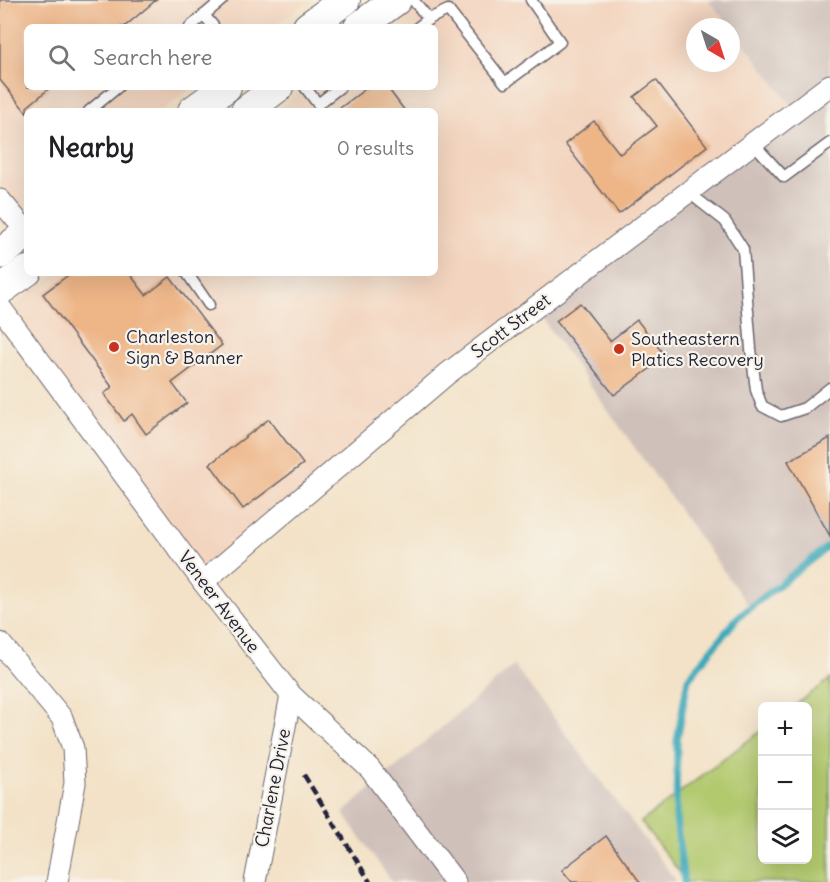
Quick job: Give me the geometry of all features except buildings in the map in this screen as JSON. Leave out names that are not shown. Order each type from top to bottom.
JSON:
[{"type":"main road","points":[[312,24],[345,0]]},
{"type":"main road","points":[[363,24],[396,0]]},
{"type":"main road","points":[[197,108],[222,90]]},
{"type":"main road","points":[[250,108],[274,90]]},
{"type":"main road","points":[[0,254],[24,235]]},
{"type":"main road","points":[[0,290],[24,273]]},
{"type":"street","name":"Scott Street","points":[[203,582],[447,374],[830,85]]},
{"type":"street","points":[[0,200],[24,229]]},
{"type":"street","name":"Veneer Avenue","points":[[0,307],[203,582],[291,695],[370,769],[455,882]]},
{"type":"street","points":[[0,643],[62,718],[73,748],[75,783],[57,882]]},
{"type":"street","name":"Charlene Drive","points":[[255,882],[291,695]]},
{"type":"lane","points":[[194,24],[222,0]]},
{"type":"lane","points":[[413,0],[429,19]]},
{"type":"lane","points":[[422,24],[448,10],[505,83],[560,42],[531,0]]},
{"type":"lane","points":[[204,15],[212,24]]},
{"type":"lane","points":[[93,108],[114,90]]},
{"type":"lane","points":[[307,90],[321,107],[337,90]]},
{"type":"lane","points":[[753,143],[784,177],[830,143]]},
{"type":"lane","points":[[688,192],[725,222],[743,249],[752,359],[756,390],[762,406],[781,416],[805,408],[830,388]]},
{"type":"lane","points":[[189,276],[209,305]]},
{"type":"shaded area","points":[[0,0],[309,0],[277,24],[24,24],[24,90],[189,90],[165,108],[24,108],[24,209],[0,228]]},
{"type":"shaded area","points":[[424,0],[711,0],[709,2],[722,18],[686,18],[686,72],[740,72],[740,40],[796,110],[533,306],[203,582],[4,312],[52,276],[438,276],[438,108],[278,108],[302,90],[438,90],[438,24],[390,24]]},
{"type":"shaded area","points":[[711,0],[830,0],[830,545],[750,608],[533,306],[795,110],[740,39],[740,18],[723,18],[709,2]]},
{"type":"shaded area","points":[[514,665],[677,882],[392,882],[343,813]]},
{"type":"green space","points":[[830,679],[830,882],[687,882],[641,822],[758,733],[758,864],[812,864],[812,702],[799,702]]},
{"type":"waterway","points":[[684,882],[676,819],[677,740],[688,679],[738,617],[830,545]]},
{"type":"railway","points":[[304,775],[370,882]]},
{"type":"place","name":"Charleston Sign & Banner","points":[[114,347]]},
{"type":"place","name":"Southeastern Platics Recovery","points":[[619,349]]}]
